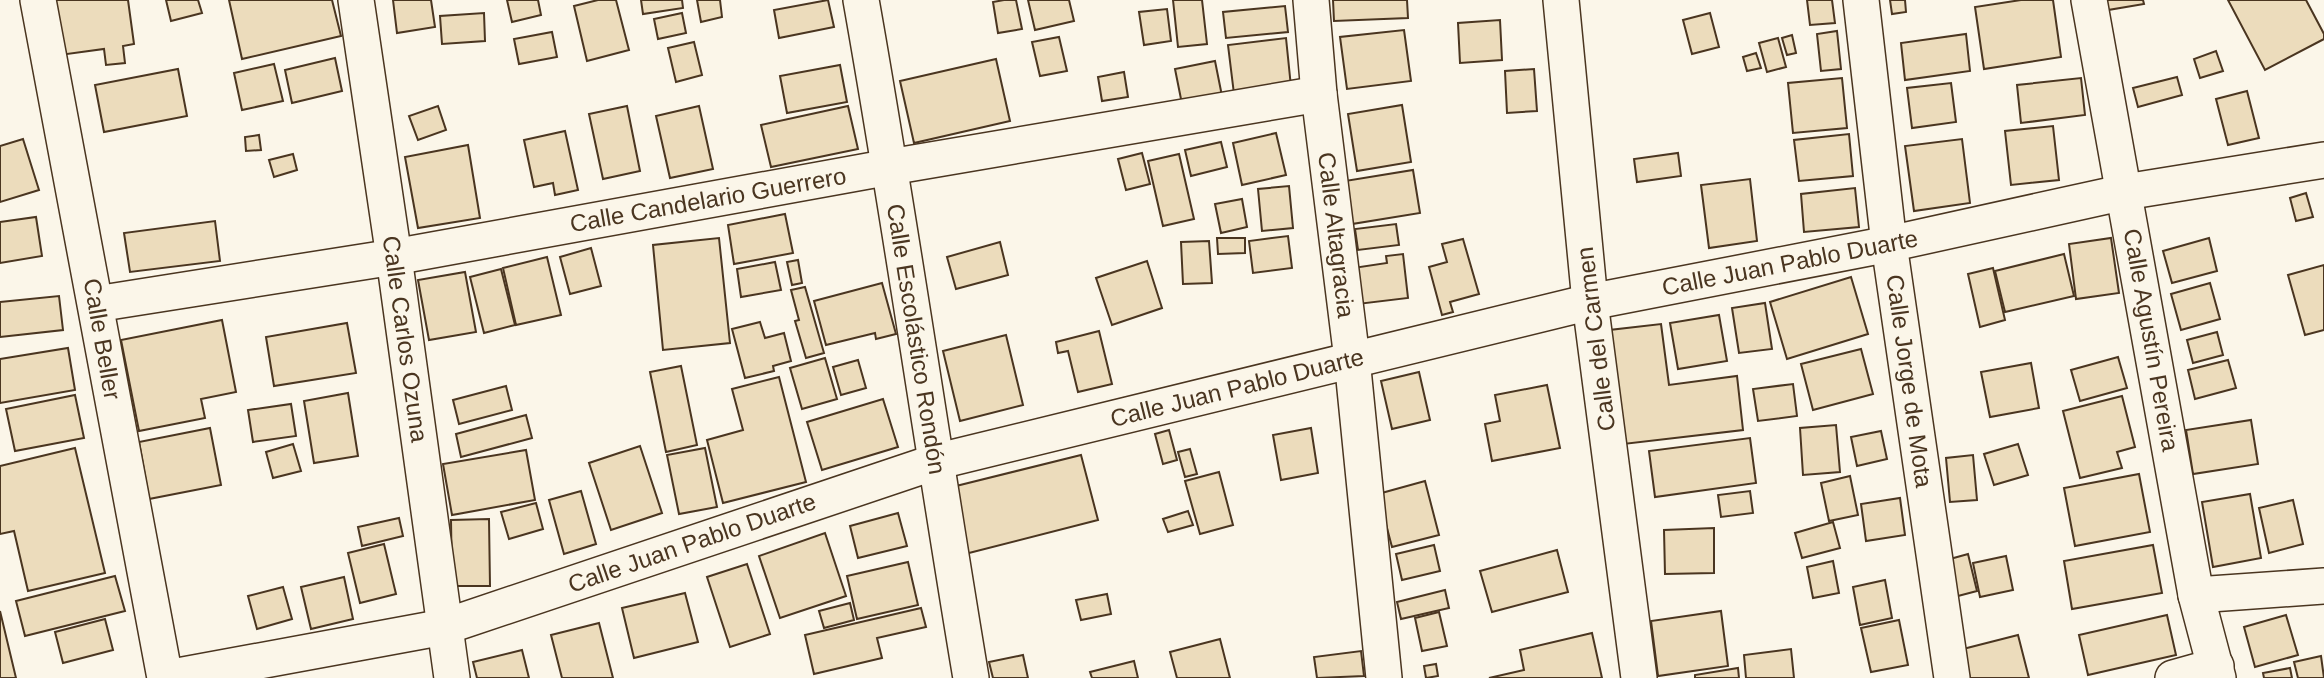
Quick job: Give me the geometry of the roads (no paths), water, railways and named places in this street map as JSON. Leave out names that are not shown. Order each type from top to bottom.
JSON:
[{"type":"street","name":"Calle Beller","points":[[38,0],[166,678]]},
{"type":"street","name":"Calle Carlos Ozuna","points":[[356,0],[452,678]]},
{"type":"street","name":"Calle Escolástico Rondón","points":[[861,0],[891,167],[934,462],[971,678]]},
{"type":"street","name":"Calle Altagracia","points":[[1311,0],[1319,94],[1352,359],[1384,678]]},
{"type":"street","name":"Calle del Carmen","points":[[1561,0],[1590,302],[1639,678]]},
{"type":"street","name":"Calle Jorge de Mota","points":[[1861,0],[1889,244],[1952,678]]},
{"type":"street","name":"Calle Agustín Pereira","points":[[2089,0],[2196,595],[2217,672]]},
{"type":"street","name":"Calle Candelario Guerrero","points":[[96,304],[394,257],[891,167],[1319,94]]},
{"type":"street","name":"Calle Juan Pablo Duarte","points":[[166,678],[444,626],[934,462],[1352,359],[1590,302],[1889,244],[2125,192],[2324,160]]},
{"type":"street","points":[[2196,595],[2324,586]]},
{"type":"street","points":[[2174,678],[2217,672]]}]
